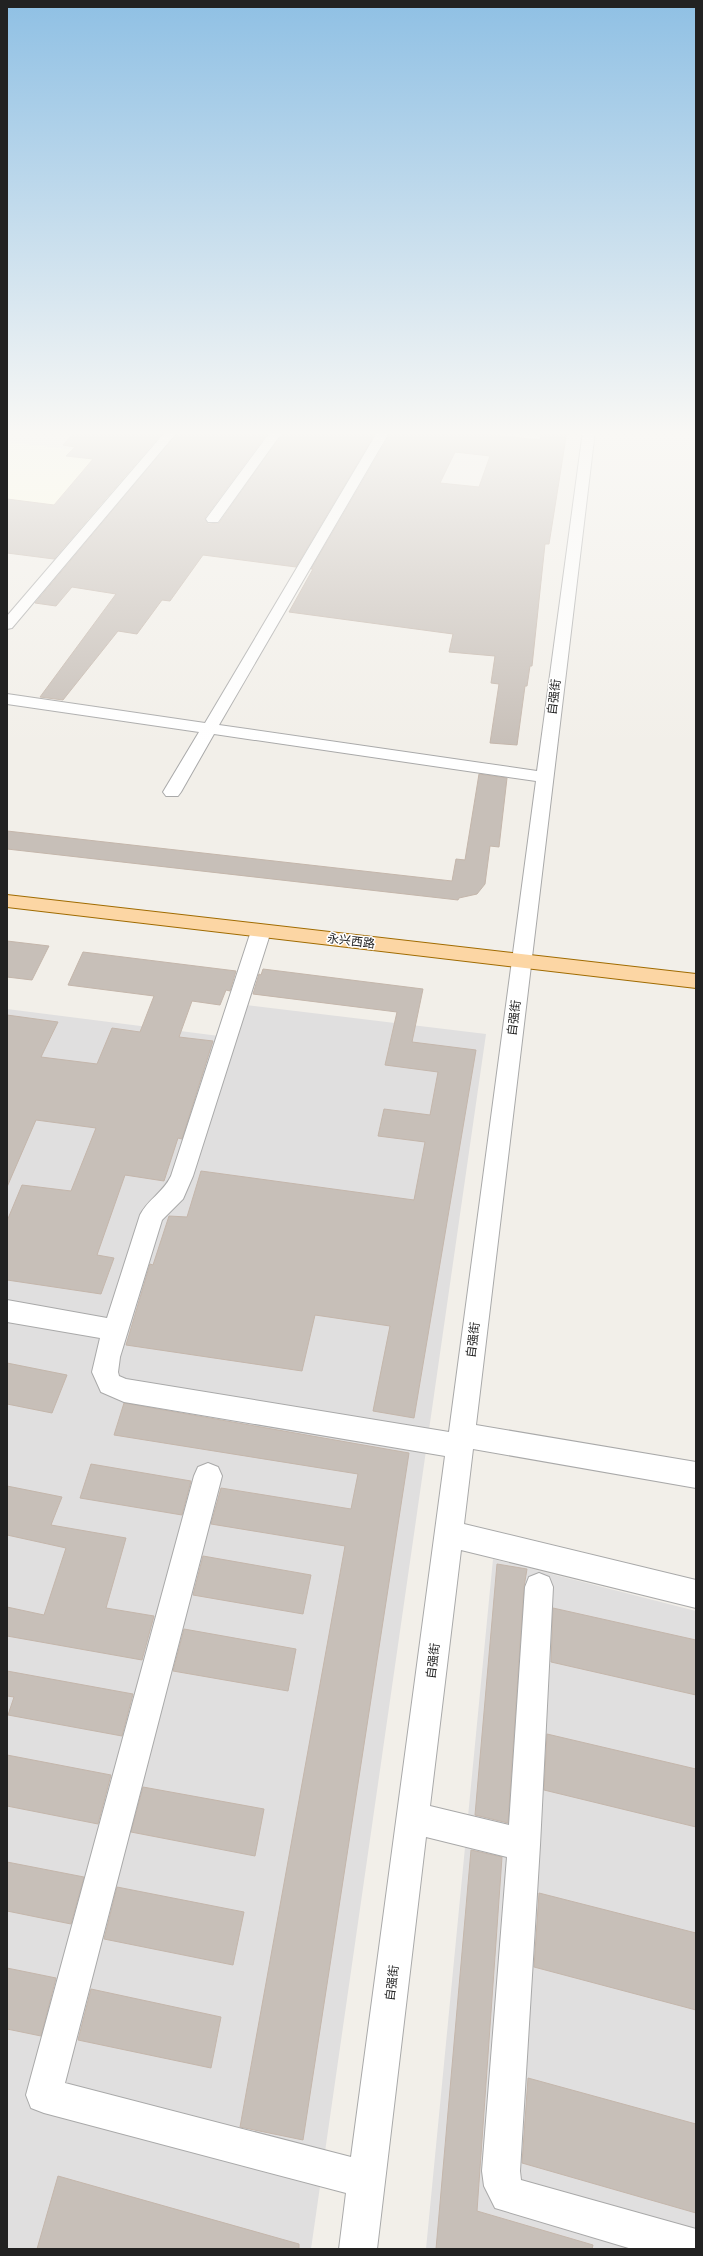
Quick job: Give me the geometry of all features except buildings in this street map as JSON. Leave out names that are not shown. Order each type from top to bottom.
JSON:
[{"type":"main road","name":"永兴西路","points":[[7,888],[522,954],[696,981]]},
{"type":"main road","name":"永兴西路","points":[[7,901],[261,931],[522,954],[696,967]]},
{"type":"street","points":[[7,626],[83,536]]},
{"type":"street","points":[[172,792],[322,536]]},
{"type":"street","name":"自强街","points":[[358,2249],[575,536]]},
{"type":"street","points":[[7,699],[544,776]]},
{"type":"street","points":[[261,931],[182,1176],[175,1193],[152,1215],[107,1358],[105,1372],[110,1384],[124,1390],[696,1475]]},
{"type":"street","points":[[7,1312],[116,1330]]},
{"type":"street","points":[[208,1476],[44,2095],[367,2180]]},
{"type":"street","points":[[449,1534],[696,1594]]},
{"type":"street","points":[[539,1587],[524,1845],[501,2171],[504,2186],[508,2195],[696,2248]]},
{"type":"street","points":[[413,1818],[524,1845]]},
{"type":"shaded area","points":[[246,1005],[486,1034],[311,2249],[7,2249],[7,1009],[235,1038]]},
{"type":"shaded area","points":[[493,1559],[696,1611],[696,2249],[426,2249]]}]
